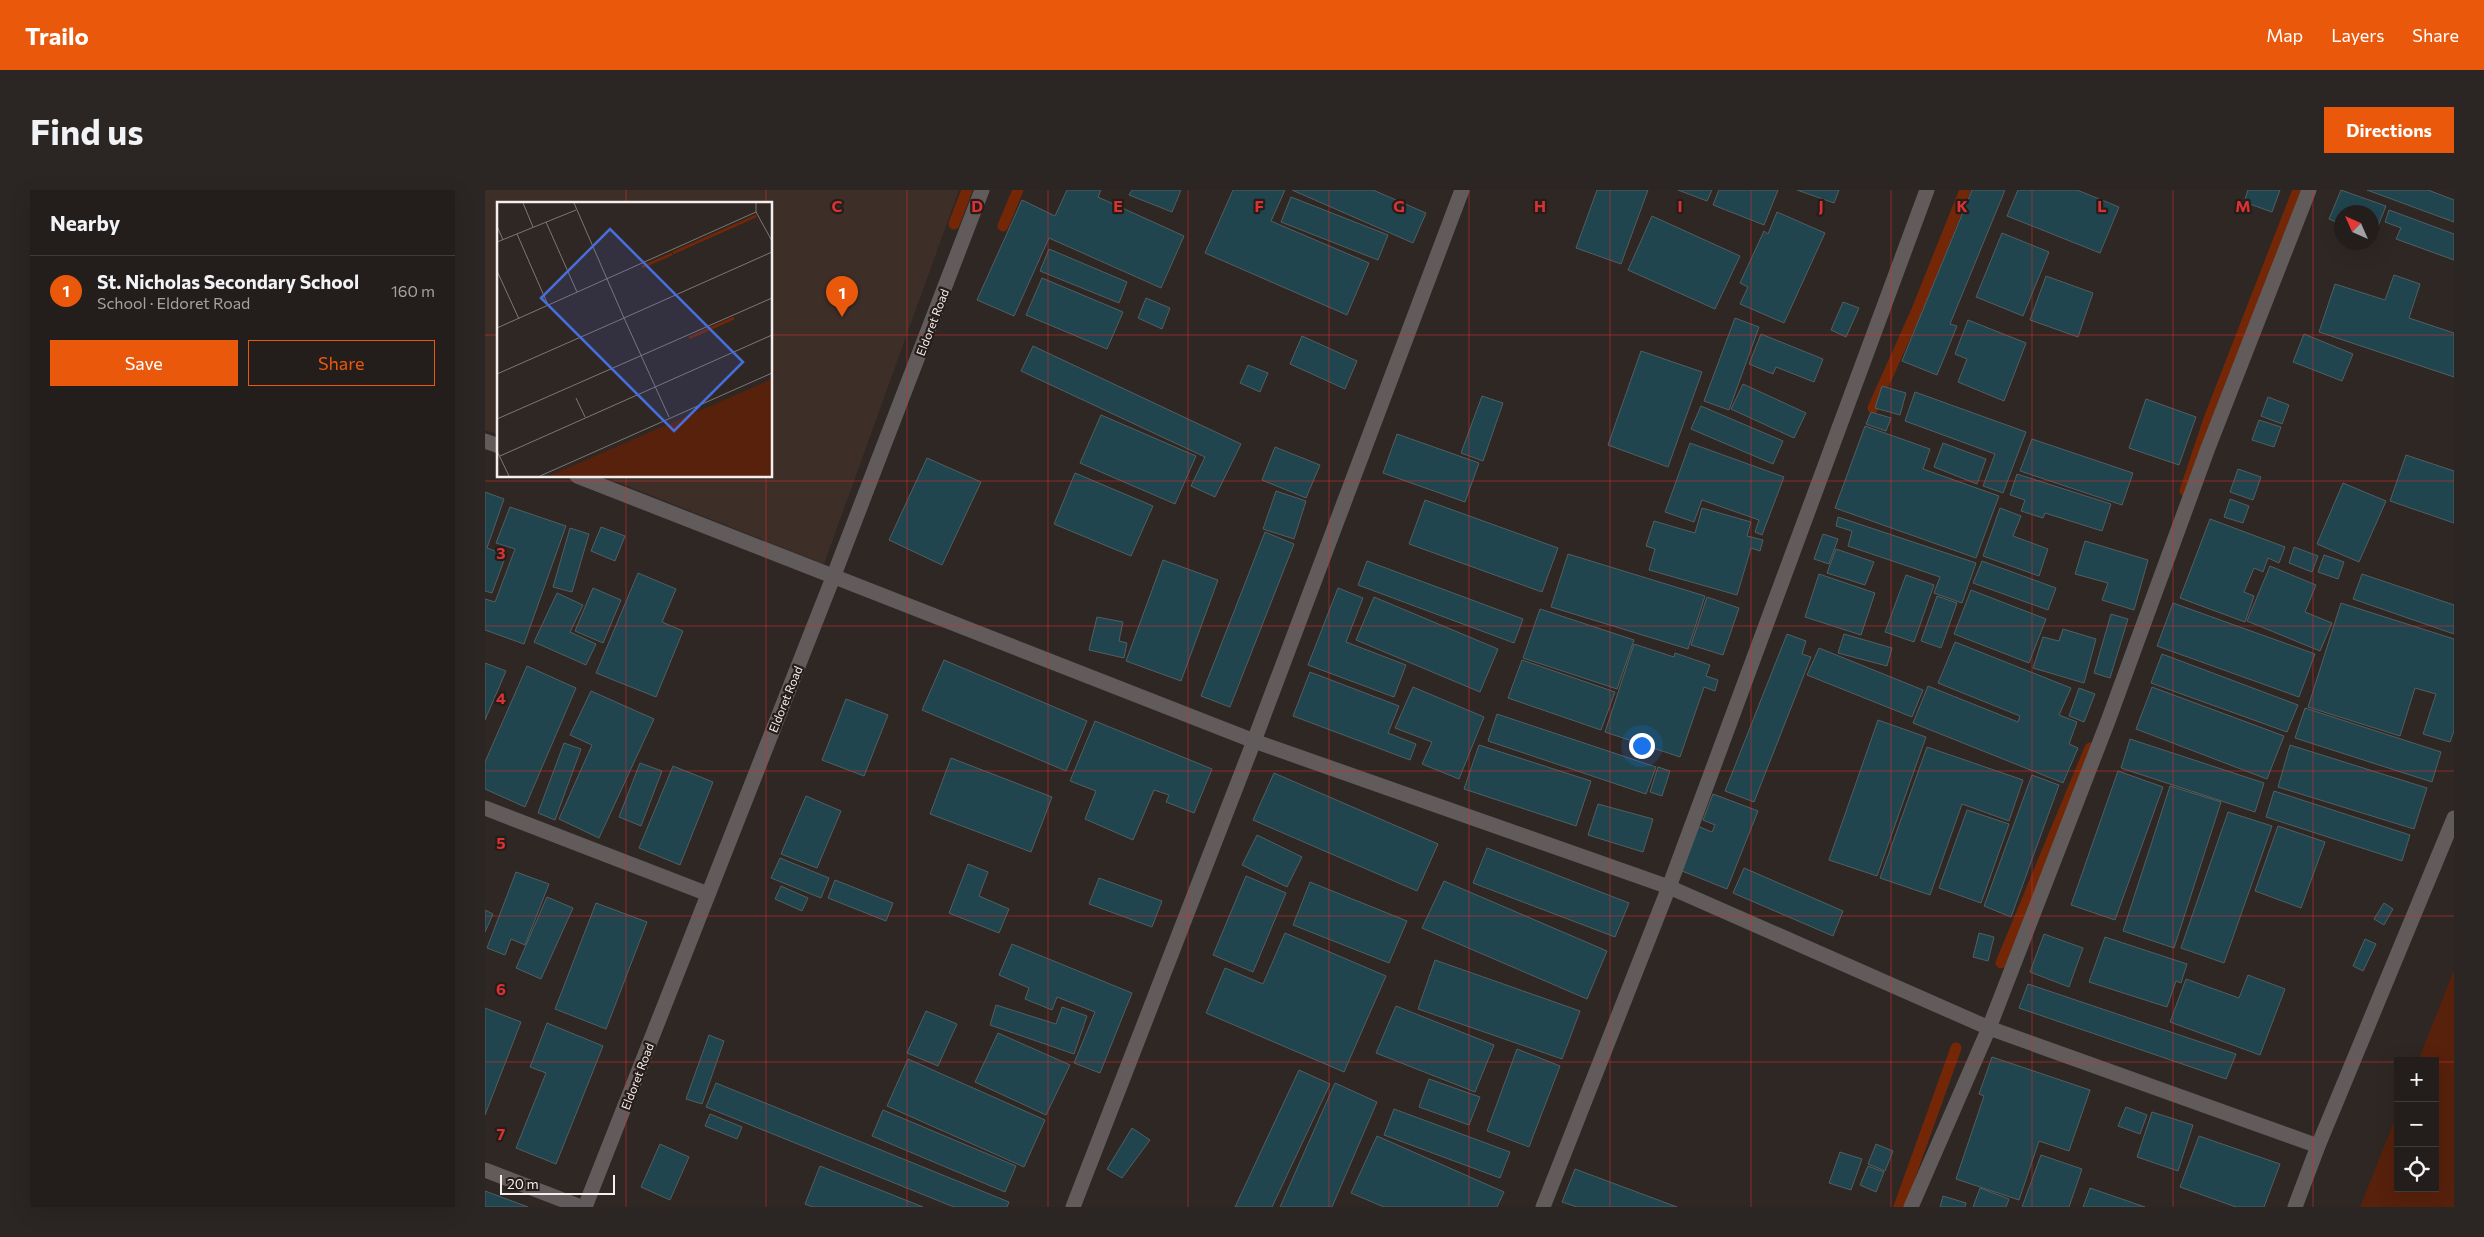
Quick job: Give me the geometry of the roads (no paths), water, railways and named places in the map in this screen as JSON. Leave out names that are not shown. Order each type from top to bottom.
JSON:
[{"type":"street","name":"Eldoret Road","points":[[585,1207],[834,575],[982,190]]},
{"type":"street","points":[[1073,1207],[1254,741],[1462,190]]},
{"type":"street","points":[[1543,1207],[1669,887],[1927,190]]},
{"type":"street","points":[[1911,1207],[1989,1028],[2108,721],[2208,448],[2309,190]]},
{"type":"street","points":[[485,441],[497,445]]},
{"type":"street","points":[[582,478],[1254,741],[1669,887],[1989,1028],[2318,1146]]},
{"type":"street","points":[[485,808],[708,894]]},
{"type":"street","points":[[2295,1207],[2318,1146],[2454,818]]},
{"type":"street","points":[[485,1170],[581,1207]]},
{"type":"waterway","points":[[954,224],[967,190]]},
{"type":"waterway","points":[[1003,226],[1018,190]]},
{"type":"waterway","points":[[1873,408],[1917,310],[1965,190]]},
{"type":"waterway","points":[[2185,491],[2209,419],[2298,190]]},
{"type":"waterway","points":[[2001,963],[2090,748]]},
{"type":"waterway","points":[[1899,1207],[1956,1048]]},
{"type":"place","name":"St. Nicholas Secondary School","points":[[842,317]]}]
